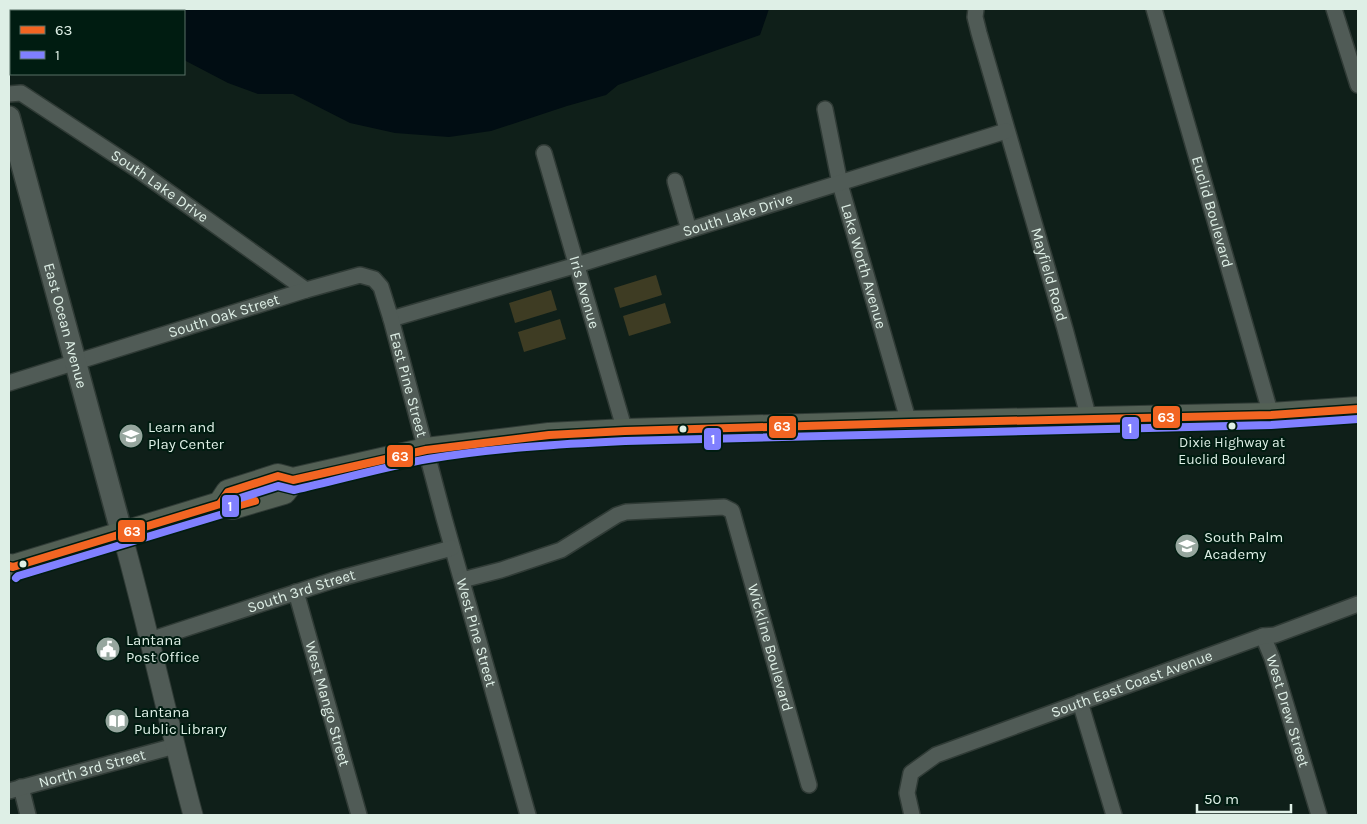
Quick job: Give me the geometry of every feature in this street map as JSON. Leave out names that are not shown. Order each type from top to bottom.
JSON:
[{"type":"main road","name":"East Ocean Avenue","points":[[9,117],[122,534]]},
{"type":"main road","points":[[10,568],[220,504],[233,507],[284,492],[293,480],[426,450],[533,436],[624,431],[1270,415],[1358,409]]},
{"type":"street","points":[[976,9],[975,17],[979,34],[1006,131]]},
{"type":"street","name":"Euclid Boulevard","points":[[1154,9],[1270,415]]},
{"type":"street","points":[[1334,9],[1358,83]]},
{"type":"street","name":"South Lake Drive","points":[[9,94],[21,93],[130,164],[306,290]]},
{"type":"street","name":"Lake Worth Avenue","points":[[825,109],[840,184],[909,423]]},
{"type":"street","name":"South Lake Drive","points":[[390,319],[577,265],[1006,131]]},
{"type":"street","name":"Mayfield Road","points":[[1006,131],[1089,419]]},
{"type":"street","name":"Iris Avenue","points":[[544,153],[624,431]]},
{"type":"street","points":[[675,180],[689,230]]},
{"type":"street","name":"South Oak Street","points":[[9,382],[360,275],[374,279],[381,287],[390,319]]},
{"type":"street","name":"East Pine Street","points":[[390,319],[426,450]]},
{"type":"street","name":"West Pine Street","points":[[426,450],[528,815]]},
{"type":"street","name":"Wickline Boulevard","points":[[462,580],[501,570],[561,550],[617,515],[626,512],[724,507],[732,511],[808,785]]},
{"type":"street","points":[[122,534],[193,815]]},
{"type":"street","name":"South 3rd Street","points":[[150,640],[334,580],[452,548]]},
{"type":"street","name":"West Mango Street","points":[[296,592],[358,815]]},
{"type":"street","name":"South East Coast Avenue","points":[[912,815],[907,792],[910,773],[936,755],[1263,636],[1275,635],[1358,604]]},
{"type":"street","name":"West Drew Street","points":[[1263,636],[1272,658],[1319,815]]},
{"type":"street","points":[[1080,702],[1114,815]]},
{"type":"street","name":"North 3rd Street","points":[[15,789],[175,746]]},
{"type":"street","points":[[15,789],[28,815]]},
{"type":"shaded area","points":[[769,9],[760,35],[618,85],[606,95],[491,131],[449,137],[395,133],[350,123],[293,94],[258,94],[228,83],[185,61],[185,10],[126,10]]},
{"type":"shaded area","points":[[656,275],[662,295],[620,308],[614,288]]},
{"type":"shaded area","points":[[551,290],[557,310],[515,323],[509,303]]},
{"type":"shaded area","points":[[665,303],[671,323],[629,336],[623,316]]},
{"type":"shaded area","points":[[560,319],[566,339],[524,352],[518,332]]},
{"type":"transit line","name":"63","points":[[220,504],[228,492],[278,476],[293,480],[426,450],[549,435],[909,423],[1271,415],[1358,409]]},
{"type":"transit line","name":"1","points":[[16,578],[223,514],[234,500],[278,486],[294,490],[411,462],[502,449],[625,441],[1271,425],[1358,419]]},
{"type":"transit line","name":"63","points":[[9,566],[13,567],[220,504],[233,507],[255,501]]},
{"type":"place","name":"Dixie Highway at Euclid Boulevard","points":[[1232,426]]},
{"type":"place","name":"Learn and Play Center","points":[[131,436]]},
{"type":"place","name":"South Palm Academy","points":[[1187,546]]},
{"type":"place","name":"Lantana Post Office","points":[[108,649]]},
{"type":"place","name":"Lantana Public Library","points":[[117,721]]}]
